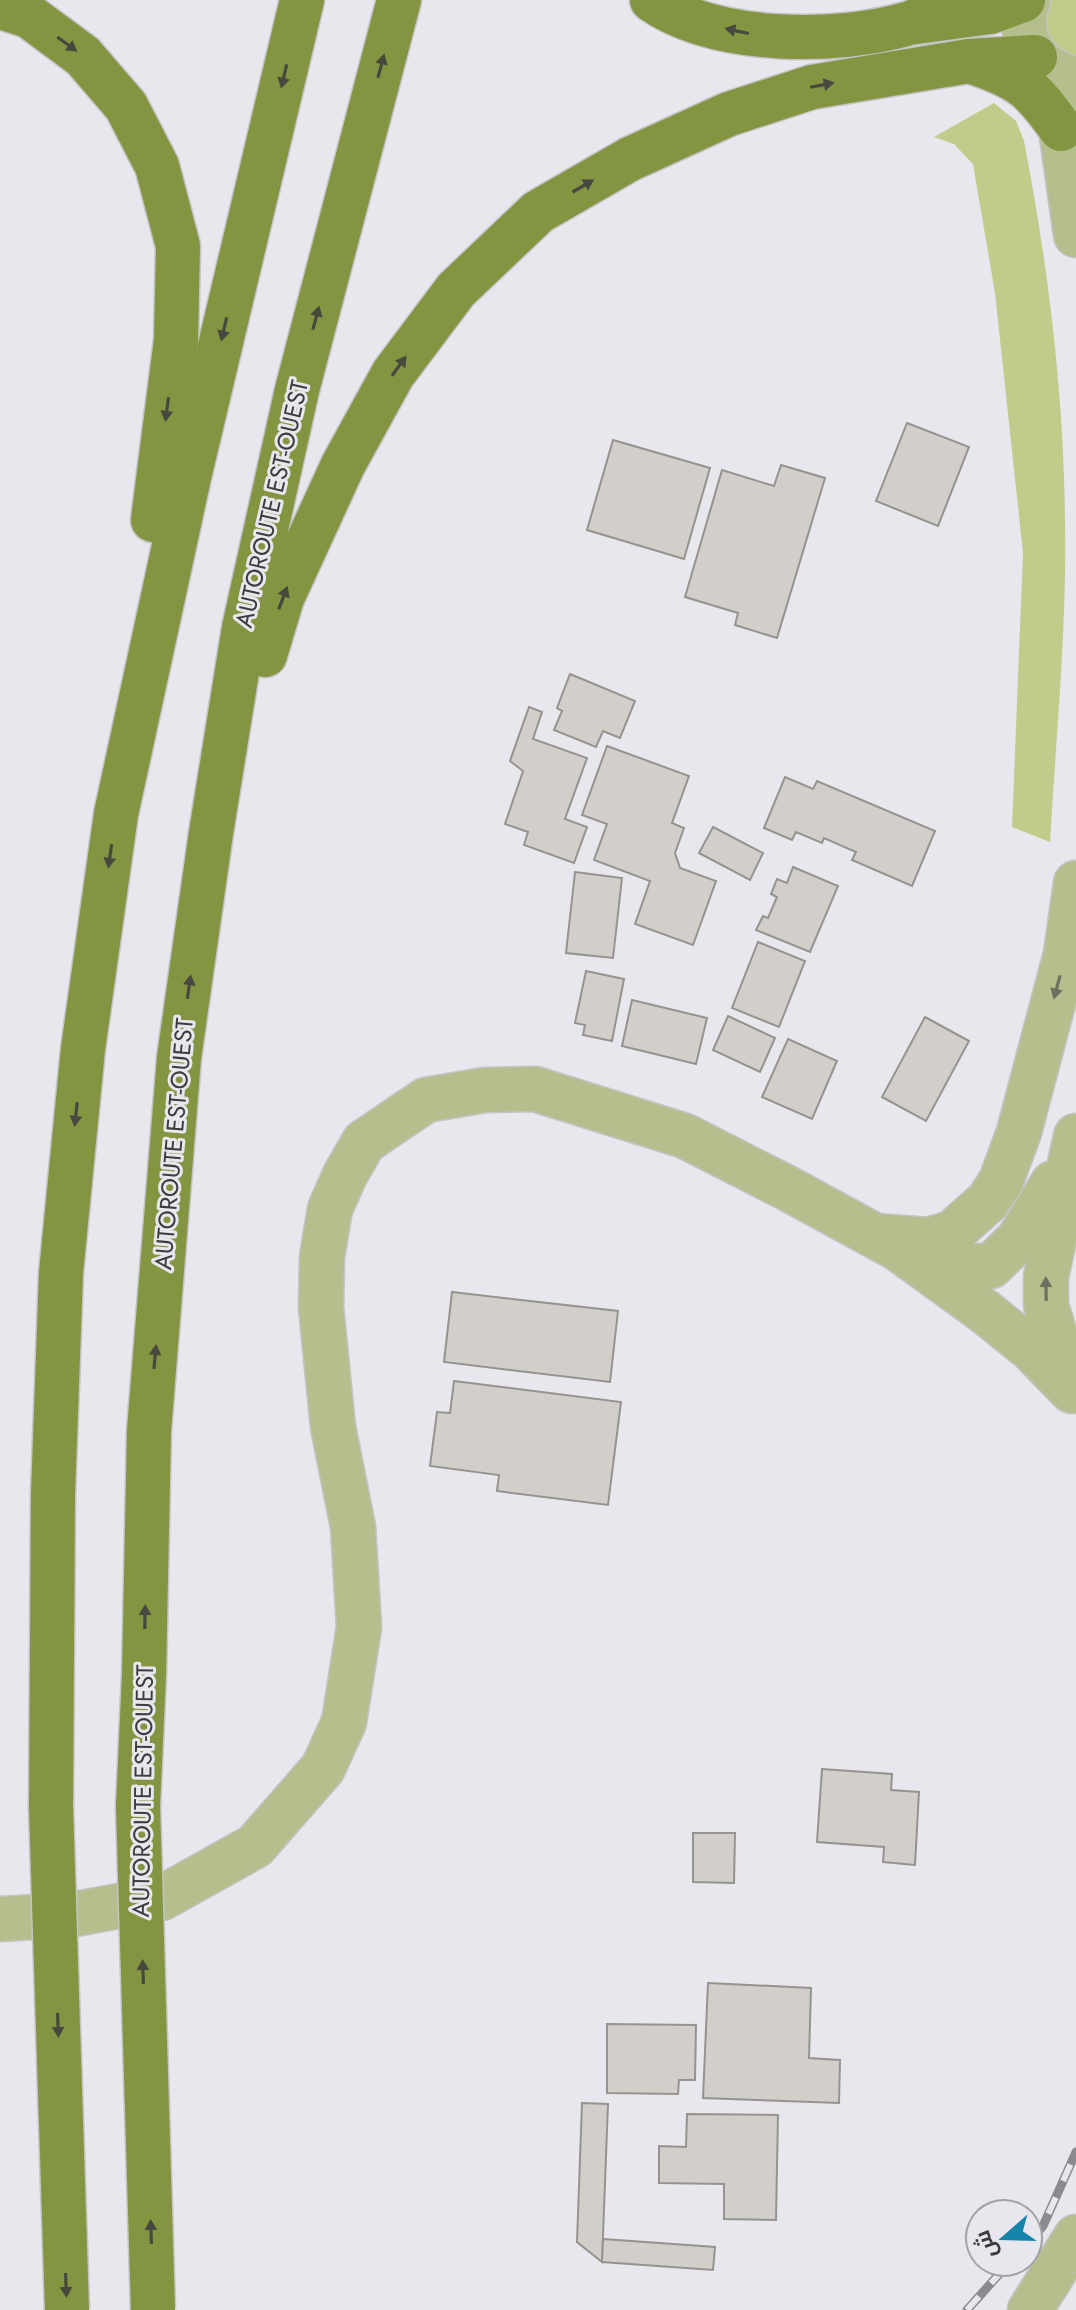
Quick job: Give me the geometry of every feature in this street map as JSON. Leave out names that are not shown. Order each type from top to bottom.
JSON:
[{"type":"highway","points":[[116,814],[189,477],[302,0]]},
{"type":"highway","name":"AUTOROUTE EST-OUEST","points":[[153,2310],[138,1806],[149,1431],[179,1058],[244,628],[290,420],[399,0]]},
{"type":"highway","points":[[652,0],[669,12],[706,25],[752,35],[801,36],[861,33],[930,11],[990,12],[1026,0]]},
{"type":"highway","points":[[0,7],[29,16],[83,56],[126,106],[157,166],[178,246],[176,340],[83,1049],[61,1273],[53,1494],[51,1807],[67,2310]]},
{"type":"highway","points":[[211,833],[288,585],[343,465],[393,374],[456,290],[538,212],[630,159],[729,114],[812,87],[969,61],[1050,66]]},
{"type":"highway","points":[[969,61],[1021,82],[1040,100],[1061,129]]},
{"type":"main road","points":[[1026,0],[1023,31],[1029,48],[1050,66],[1076,235]]},
{"type":"main road","points":[[875,1236],[928,1240],[952,1233],[988,1201],[1001,1181],[1019,1132],[1066,954],[1076,883]]},
{"type":"main road","points":[[0,1919],[70,1915],[162,1898],[255,1846],[323,1768],[344,1722],[359,1627],[353,1527],[333,1427],[321,1307],[322,1257],[330,1209],[364,1142],[426,1100],[485,1090],[535,1089],[685,1136],[875,1236],[922,1266],[1031,1349],[1074,1394]]},
{"type":"main road","points":[[922,1266],[991,1266],[1018,1240],[1049,1193],[1076,1138]]},
{"type":"main road","points":[[1074,1394],[1046,1305],[1046,1277],[1076,1138]]},
{"type":"main road","points":[[988,1201],[991,1266],[1007,1303],[1074,1394]]},
{"type":"main road","points":[[1030,2310],[1076,2237]]},
{"type":"green space","points":[[1043,0],[1076,0],[1076,63],[1053,56],[1039,8]]},
{"type":"green space","points":[[994,103],[1016,121],[1024,141],[1047,282],[1062,425],[1064,601],[1050,842],[1012,827],[1023,553],[995,293],[973,164],[954,144],[934,137]]},
{"type":"building","points":[[907,423],[969,447],[938,526],[876,501]]},
{"type":"building","points":[[613,440],[710,468],[684,559],[587,530]]},
{"type":"building","points":[[781,465],[825,478],[777,638],[735,625],[738,613],[685,597],[722,470],[774,486]]},
{"type":"building","points":[[570,674],[635,701],[620,738],[603,731],[596,747],[554,730],[562,711],[557,708]]},
{"type":"building","points":[[529,707],[542,712],[533,739],[587,758],[565,819],[587,827],[574,863],[524,845],[528,832],[505,824],[523,771],[510,761]]},
{"type":"building","points":[[607,746],[689,776],[672,823],[684,828],[675,853],[680,868],[716,881],[693,945],[635,924],[650,881],[594,860],[607,824],[582,815]]},
{"type":"building","points":[[785,777],[813,789],[817,781],[935,831],[912,886],[852,860],[856,852],[824,838],[822,843],[796,832],[792,840],[764,828]]},
{"type":"building","points":[[713,827],[763,853],[750,880],[699,853]]},
{"type":"building","points":[[793,867],[838,886],[810,952],[756,930],[763,916],[768,918],[777,897],[771,894],[777,879],[787,883]]},
{"type":"building","points":[[575,872],[622,878],[613,958],[566,953]]},
{"type":"building","points":[[758,942],[805,961],[779,1027],[732,1008]]},
{"type":"building","points":[[586,971],[624,979],[612,1041],[583,1035],[585,1025],[575,1023]]},
{"type":"building","points":[[632,1000],[707,1018],[696,1064],[622,1046]]},
{"type":"building","points":[[728,1016],[775,1038],[760,1072],[713,1050]]},
{"type":"building","points":[[925,1017],[969,1041],[926,1121],[882,1097]]},
{"type":"building","points":[[788,1039],[837,1061],[812,1119],[762,1097]]},
{"type":"building","points":[[452,1292],[618,1311],[610,1382],[444,1362]]},
{"type":"building","points":[[454,1381],[621,1402],[608,1505],[497,1491],[499,1475],[430,1466],[437,1412],[450,1413]]},
{"type":"building","points":[[822,1769],[892,1774],[891,1790],[919,1792],[915,1865],[883,1862],[884,1847],[817,1842]]},
{"type":"building","points":[[693,1833],[735,1833],[734,1883],[693,1882]]},
{"type":"building","points":[[708,1983],[811,1988],[809,2058],[840,2060],[839,2103],[703,2098]]},
{"type":"building","points":[[607,2024],[696,2025],[695,2080],[679,2080],[678,2094],[607,2093]]},
{"type":"building","points":[[582,2103],[608,2104],[602,2262],[577,2242]]},
{"type":"building","points":[[687,2114],[778,2115],[776,2220],[724,2219],[724,2184],[659,2183],[659,2146],[686,2147]]},
{"type":"building","points":[[603,2239],[715,2247],[713,2270],[602,2262]]},
{"type":"railway","points":[[1044,2224],[1076,2152]]},
{"type":"railway","points":[[967,2310],[996,2278]]}]
